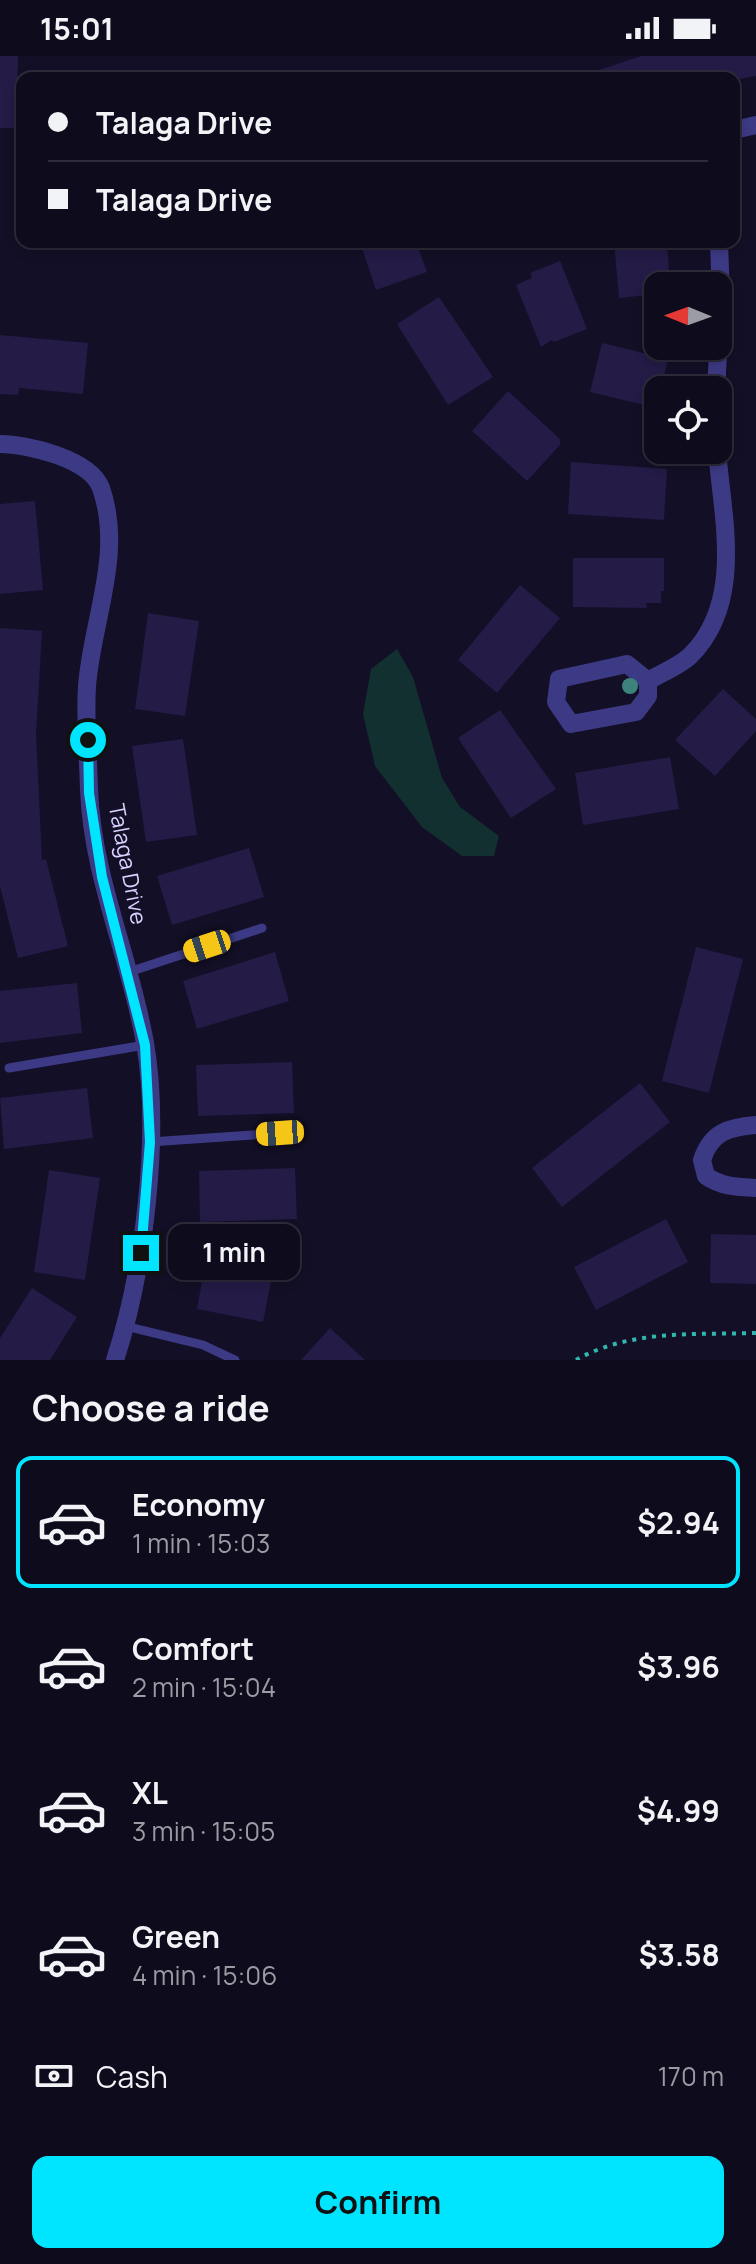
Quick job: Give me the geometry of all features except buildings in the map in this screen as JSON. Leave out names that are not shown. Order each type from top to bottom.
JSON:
[{"type":"street","points":[[717,376],[721,299],[719,248]]},
{"type":"street","name":"Talaga Drive","points":[[0,444],[44,449],[76,464],[100,486],[110,546],[87,686],[89,793],[102,877],[129,972],[145,1045],[150,1142],[141,1253],[115,1360]]},
{"type":"street","points":[[648,681],[691,655],[719,606],[727,576],[718,464]]},
{"type":"street","points":[[627,664],[648,681],[648,696],[636,712],[571,724],[556,702],[559,679],[627,664]]},
{"type":"street","points":[[756,1125],[731,1129],[714,1137],[702,1160],[706,1176],[713,1181],[722,1185],[756,1188]]},
{"type":"lane","points":[[129,972],[262,928]]},
{"type":"lane","points":[[9,1068],[145,1045]]},
{"type":"lane","points":[[150,1142],[280,1133]]},
{"type":"lane","points":[[125,1326],[203,1345],[235,1360]]},
{"type":"path","points":[[576,1360],[612,1342],[649,1336],[756,1333]]},
{"type":"green space","points":[[397,649],[413,677],[442,778],[460,807],[499,836],[494,856],[462,856],[422,827],[375,766],[363,714],[371,669]]},
{"type":"route","points":[[88,740],[89,793],[102,877],[129,972],[145,1045],[150,1142],[141,1253]]}]
